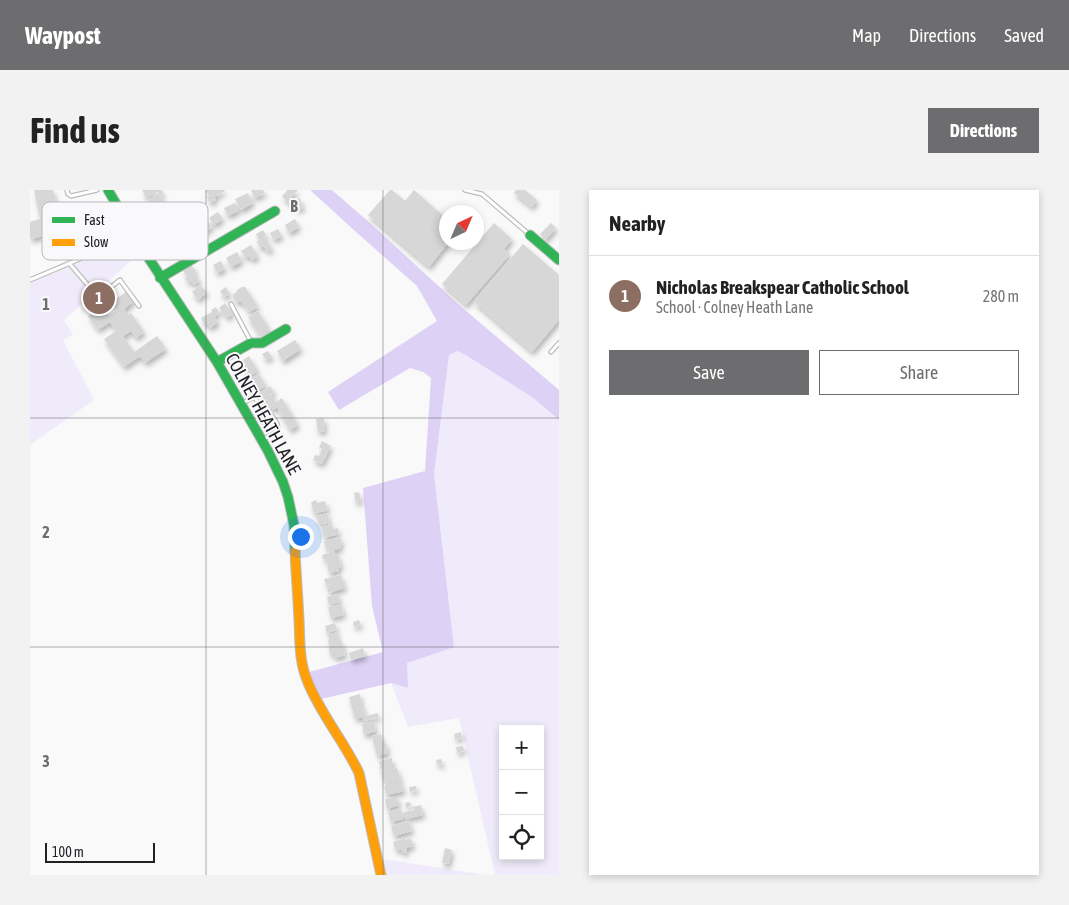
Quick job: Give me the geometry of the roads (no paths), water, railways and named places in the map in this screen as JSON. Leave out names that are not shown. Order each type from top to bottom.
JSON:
[{"type":"street","name":"COLNEY HEATH LANE","points":[[108,190],[115,202]]},
{"type":"street","points":[[208,250],[275,211]]},
{"type":"street","points":[[530,235],[559,260]]},
{"type":"street","name":"COLNEY HEATH LANE","points":[[149,260],[216,362],[262,440],[283,482],[294,525],[300,648],[303,669],[316,699],[359,773],[381,875]]},
{"type":"street","points":[[160,278],[191,260]]},
{"type":"street","points":[[216,362],[251,343],[262,343],[286,329]]},
{"type":"lane","points":[[67,190],[71,196],[96,190]]},
{"type":"lane","points":[[465,190],[482,194],[530,235]]},
{"type":"lane","points":[[30,280],[76,260]]},
{"type":"lane","points":[[69,263],[98,297],[120,280],[140,306]]},
{"type":"lane","points":[[231,304],[251,343]]},
{"type":"lane","points":[[551,352],[559,343]]},
{"type":"lane","points":[[241,405],[252,398],[256,398],[261,406],[270,413],[278,428],[262,440]]},
{"type":"place","name":"Nicholas Breakspear Catholic School","points":[[99,298]]}]
